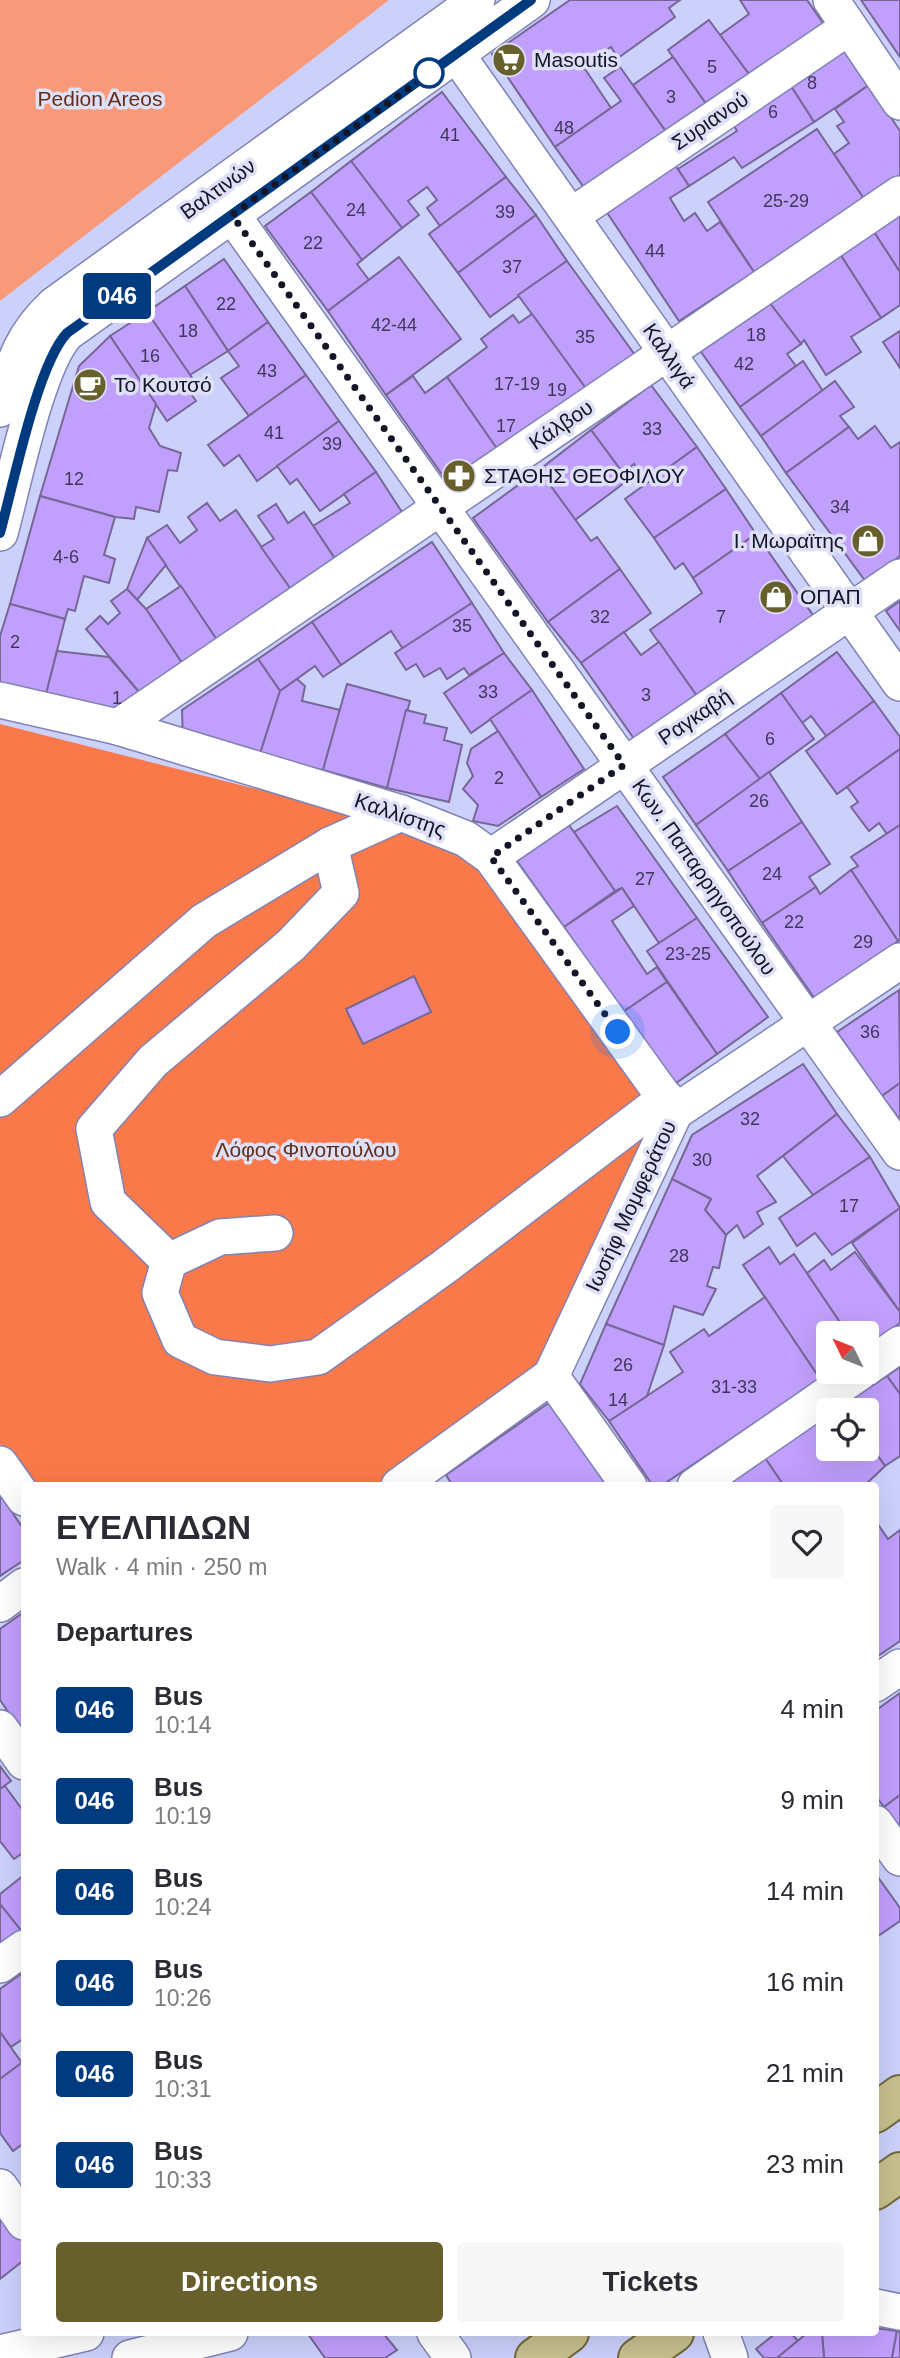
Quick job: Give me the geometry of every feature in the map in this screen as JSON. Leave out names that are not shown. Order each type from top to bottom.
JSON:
[{"type":"main road","points":[[879,2110],[900,2095]]},
{"type":"main road","points":[[879,2187],[900,2172]]},
{"type":"main road","points":[[535,2358],[565,2336]]},
{"type":"main road","points":[[638,2358],[670,2336]]},
{"type":"street","name":"Βαλτινών","points":[[447,41],[477,0]]},
{"type":"street","name":"Βαλτινών","points":[[0,533],[44,374],[58,342],[223,203],[447,41],[531,0]]},
{"type":"street","points":[[840,13],[900,102]]},
{"type":"street","name":"Συριανού","points":[[571,216],[840,13]]},
{"type":"street","name":"Καλλιγά","points":[[447,41],[900,683]]},
{"type":"street","name":"Κάλβου","points":[[118,727],[900,194]]},
{"type":"street","name":"Βαλτινών","points":[[0,409],[15,359],[30,328],[37,320],[54,305],[223,203]]},
{"type":"street","name":"Κων. Παπαρρηγοπούλου","points":[[223,203],[900,1152]]},
{"type":"street","name":"Ραγκαβή","points":[[491,857],[900,577]]},
{"type":"street","name":"Καλλίστης","points":[[0,701],[118,727],[401,813],[466,839],[491,857],[671,1105]]},
{"type":"street","points":[[0,1099],[204,921],[330,845],[401,813]]},
{"type":"street","points":[[169,1261],[108,1202],[94,1129],[152,1061],[291,945],[341,893],[330,845]]},
{"type":"street","name":"Ιωσήφ Μομφεράτου","points":[[405,1482],[551,1376],[671,1105],[808,1023],[900,961]]},
{"type":"street","points":[[275,1233],[220,1237],[169,1261],[160,1293],[180,1340],[215,1357],[270,1364],[318,1357],[671,1105]]},
{"type":"street","points":[[879,1359],[900,1344]]},
{"type":"street","points":[[551,1376],[626,1482]]},
{"type":"street","points":[[701,1482],[843,1384]]},
{"type":"street","points":[[0,1464],[21,1494]]},
{"type":"street","points":[[0,1604],[21,1588]]},
{"type":"street","points":[[879,1681],[900,1667]]},
{"type":"street","points":[[0,1728],[21,1758]]},
{"type":"street","points":[[879,1829],[900,1858]]},
{"type":"street","points":[[0,1965],[21,1950]]},
{"type":"street","points":[[0,2187],[21,2218]]},
{"type":"street","points":[[879,2308],[900,2312]]},
{"type":"street","points":[[0,2353],[73,2336]]},
{"type":"street","points":[[104,2336],[120,2358]]},
{"type":"street","points":[[130,2358],[218,2336]]},
{"type":"street","points":[[437,2336],[453,2358]]},
{"type":"street","points":[[722,2336],[730,2358]]},
{"type":"green space","name":"Pedion Areos","points":[[0,0],[389,0],[0,301]]},
{"type":"green space","name":"Λόφος Φινοπούλου","points":[[0,724],[438,835],[476,862],[661,1117],[544,1366],[387,1482],[27,1482],[0,1444]]},
{"type":"building","points":[[570,0],[680,0],[669,8],[675,17],[618,58],[611,47],[583,66],[611,108],[555,147],[492,54]]},
{"type":"building","points":[[740,0],[807,0],[825,26],[751,77],[720,35],[749,14]]},
{"type":"building","points":[[861,0],[900,0],[900,57]]},
{"type":"building","points":[[709,20],[751,77],[709,108],[668,50]]},
{"type":"building","points":[[838,42],[869,85],[814,122],[787,80]]},
{"type":"building","points":[[673,57],[709,108],[669,136],[633,85]]},
{"type":"building","points":[[620,67],[669,136],[588,193],[555,147],[621,101],[604,78]]},
{"type":"building","points":[[787,80],[814,122],[742,168],[734,157],[689,186],[678,169],[737,131],[729,117]]},
{"type":"building","points":[[869,85],[900,131],[900,175],[864,199],[834,154],[849,143],[837,126],[844,122],[835,109]]},
{"type":"building","points":[[442,92],[506,177],[440,226],[427,208],[437,200],[427,187],[408,201],[419,215],[402,228],[351,161]]},
{"type":"building","points":[[817,129],[864,199],[754,272],[708,202]]},
{"type":"building","points":[[671,159],[689,186],[670,198],[684,221],[695,213],[707,231],[720,222],[754,272],[679,321],[602,205]]},
{"type":"building","points":[[351,161],[402,228],[362,260],[311,192]]},
{"type":"building","points":[[506,177],[536,215],[458,273],[429,234]]},
{"type":"building","points":[[311,192],[362,260],[357,264],[369,280],[328,311],[265,226]]},
{"type":"building","points":[[536,215],[567,261],[490,317],[458,273]]},
{"type":"building","points":[[900,215],[900,272],[874,232]]},
{"type":"building","points":[[874,232],[900,272],[900,305],[881,318],[840,254]]},
{"type":"building","points":[[840,254],[881,318],[851,337],[861,352],[826,375],[804,340],[801,344],[769,302]]},
{"type":"building","points":[[399,257],[461,339],[386,395],[328,311]]},
{"type":"building","points":[[224,259],[268,322],[228,351],[185,286]]},
{"type":"building","points":[[567,261],[635,355],[587,390],[518,295]]},
{"type":"building","points":[[185,286],[228,351],[190,375],[147,312]]},
{"type":"building","points":[[769,302],[801,344],[787,354],[796,366],[740,407],[699,349]]},
{"type":"building","points":[[147,312],[195,382],[187,388],[196,401],[167,421],[110,336]]},
{"type":"building","points":[[532,314],[587,390],[502,456],[447,377],[487,347],[481,339],[513,315],[519,323]]},
{"type":"building","points":[[268,322],[306,375],[249,416],[221,378],[239,366],[228,351]]},
{"type":"building","points":[[900,331],[900,368],[883,342]]},
{"type":"building","points":[[110,336],[156,404],[149,428],[160,446],[181,453],[177,471],[168,470],[159,512],[136,507],[134,519],[115,517],[40,496],[79,366]]},
{"type":"building","points":[[803,361],[823,391],[761,436],[740,407]]},
{"type":"building","points":[[306,375],[339,421],[257,481],[239,455],[224,466],[208,445]]},
{"type":"building","points":[[413,376],[425,393],[447,377],[502,456],[453,490],[386,395]]},
{"type":"building","points":[[835,381],[854,407],[840,416],[849,427],[786,473],[761,436]]},
{"type":"building","points":[[651,385],[697,447],[648,483],[634,464],[623,473],[591,430]]},
{"type":"building","points":[[339,421],[376,472],[320,511],[297,479],[290,484],[277,466]]},
{"type":"building","points":[[875,426],[891,448],[900,442],[900,556],[866,582],[786,473],[849,427],[858,439]]},
{"type":"building","points":[[591,430],[628,480],[575,520],[539,470]]},
{"type":"building","points":[[697,447],[726,489],[654,538],[625,499]]},
{"type":"building","points":[[539,470],[591,541],[597,537],[620,569],[548,622],[473,518]]},
{"type":"building","points":[[376,472],[409,523],[341,568],[313,526],[350,503],[344,494]]},
{"type":"building","points":[[726,489],[756,534],[693,578],[683,563],[675,569],[654,538]]},
{"type":"building","points":[[40,496],[115,517],[104,555],[115,559],[109,583],[84,576],[75,611],[68,609],[65,619],[10,604]]},
{"type":"building","points":[[207,503],[220,521],[236,510],[295,595],[221,646],[147,538],[167,525],[180,543],[197,530],[188,517]]},
{"type":"building","points":[[276,504],[288,523],[304,512],[341,568],[295,595],[261,547],[274,539],[258,516]]},
{"type":"building","points":[[756,534],[815,618],[699,699],[650,630],[702,593],[693,578]]},
{"type":"building","points":[[147,538],[166,565],[137,600],[127,589]]},
{"type":"building","points":[[432,542],[472,603],[403,649],[391,631],[341,665],[312,622]]},
{"type":"building","points":[[620,569],[651,613],[581,663],[548,622]]},
{"type":"building","points":[[181,586],[221,646],[186,669],[146,609]]},
{"type":"building","points":[[127,589],[146,609],[186,669],[145,699],[86,629],[100,616],[108,624],[120,613],[111,601]]},
{"type":"building","points":[[900,601],[900,631],[886,611]]},
{"type":"building","points":[[472,603],[504,653],[469,675],[464,668],[447,679],[440,668],[424,677],[416,664],[406,670],[395,653]]},
{"type":"building","points":[[10,604],[65,619],[44,702],[0,691],[0,636]]},
{"type":"building","points":[[312,622],[341,665],[323,677],[315,666],[280,691],[258,659]]},
{"type":"building","points":[[624,632],[641,655],[659,642],[699,699],[637,743],[581,663]]},
{"type":"building","points":[[57,651],[109,657],[145,699],[114,723],[44,702]]},
{"type":"building","points":[[837,652],[874,701],[827,737],[811,716],[802,723],[781,693]]},
{"type":"building","points":[[504,653],[532,690],[471,733],[444,693]]},
{"type":"building","points":[[258,659],[280,691],[259,757],[183,742],[182,710]]},
{"type":"building","points":[[297,679],[305,686],[302,701],[340,710],[323,770],[259,757],[280,691]]},
{"type":"building","points":[[347,684],[410,701],[387,788],[323,770]]},
{"type":"building","points":[[532,690],[584,769],[541,797],[490,719]]},
{"type":"building","points":[[781,693],[814,739],[760,779],[725,734]]},
{"type":"building","points":[[874,701],[900,737],[900,749],[837,794],[806,751]]},
{"type":"building","points":[[406,710],[426,715],[424,723],[447,728],[444,740],[462,745],[449,802],[387,788]]},
{"type":"building","points":[[498,731],[541,797],[498,826],[473,821],[478,805],[463,789],[473,776],[467,763],[471,749]]},
{"type":"building","points":[[725,734],[760,779],[696,825],[663,777]]},
{"type":"building","points":[[900,749],[900,825],[887,834],[879,823],[869,831],[851,807],[858,802],[847,787]]},
{"type":"building","points":[[769,772],[802,822],[728,871],[696,825]]},
{"type":"building","points":[[617,806],[697,918],[659,943],[622,888],[615,891],[574,832]]},
{"type":"building","points":[[802,822],[830,864],[809,877],[816,887],[762,923],[728,871]]},
{"type":"building","points":[[569,825],[615,891],[564,927],[517,861]]},
{"type":"building","points":[[900,825],[898,941],[851,870],[858,866],[851,857]]},
{"type":"building","points":[[851,870],[898,941],[815,999],[762,923],[816,887],[820,894]]},
{"type":"building","points":[[622,888],[634,906],[612,921],[647,974],[657,967],[667,982],[623,1012],[564,927]]},
{"type":"building","points":[[697,918],[768,1017],[717,1054],[647,951]]},
{"type":"building","points":[[414,976],[431,1012],[363,1044],[346,1009]]},
{"type":"building","points":[[667,982],[717,1054],[676,1083],[623,1012]]},
{"type":"building","points":[[899,990],[900,1083],[882,1096],[837,1032]]},
{"type":"building","points":[[803,1064],[837,1114],[757,1176],[776,1202],[757,1212],[763,1224],[744,1238],[737,1225],[726,1235],[705,1210],[711,1199],[672,1179],[692,1135]]},
{"type":"building","points":[[900,1083],[900,1120],[882,1096]]},
{"type":"building","points":[[837,1114],[870,1157],[813,1195],[783,1156]]},
{"type":"building","points":[[870,1157],[900,1208],[832,1255],[815,1233],[797,1246],[779,1218]]},
{"type":"building","points":[[672,1179],[711,1199],[705,1210],[726,1235],[719,1268],[713,1267],[707,1286],[716,1289],[703,1315],[674,1306],[664,1345],[606,1324]]},
{"type":"building","points":[[900,1208],[900,1312],[852,1243]]},
{"type":"building","points":[[769,1247],[780,1264],[794,1254],[839,1321],[816,1321],[816,1373],[743,1265]]},
{"type":"building","points":[[855,1252],[900,1312],[900,1323],[879,1338],[879,1321],[839,1321],[807,1273],[824,1260],[831,1270]]},
{"type":"building","points":[[765,1297],[816,1373],[816,1382],[667,1482],[650,1482],[609,1421],[683,1372],[670,1352],[704,1329],[709,1336]]},
{"type":"building","points":[[606,1324],[664,1345],[647,1396],[609,1421],[580,1384]]},
{"type":"building","points":[[900,1367],[900,1394],[887,1376]]},
{"type":"building","points":[[887,1376],[900,1394],[900,1456],[885,1466],[879,1457],[879,1398],[854,1398],[879,1384]]},
{"type":"building","points":[[550,1402],[604,1482],[450,1482],[446,1475]]},
{"type":"building","points":[[816,1422],[816,1461],[879,1461],[879,1457],[885,1466],[868,1482],[781,1482],[763,1455]]},
{"type":"building","points":[[763,1455],[781,1482],[726,1482]]},
{"type":"building","points":[[0,1494],[21,1526],[21,1562],[0,1576]]},
{"type":"building","points":[[879,1526],[888,1539],[900,1530],[900,1641],[879,1655]]},
{"type":"building","points":[[21,1614],[21,1731],[0,1700],[0,1629]]},
{"type":"building","points":[[900,1693],[900,1795],[884,1807],[879,1800],[879,1708]]},
{"type":"building","points":[[0,1766],[11,1781],[0,1789]]},
{"type":"building","points":[[5,1786],[21,1808],[21,1854],[14,1859],[0,1841],[0,1789]]},
{"type":"building","points":[[900,1795],[900,1830],[884,1807]]},
{"type":"building","points":[[21,1877],[21,1930],[0,1904],[0,1894]]},
{"type":"building","points":[[879,1879],[900,1908],[900,1921],[879,1935]]},
{"type":"building","points":[[0,1904],[21,1930],[21,1934],[0,1950]]},
{"type":"building","points":[[21,1974],[21,2040],[11,2047],[0,2032],[0,1989]]},
{"type":"building","points":[[0,2032],[21,2064],[0,2079]]},
{"type":"building","points":[[21,2063],[21,2145],[13,2151],[0,2133],[0,2079]]},
{"type":"building","points":[[0,2210],[21,2239],[21,2262],[0,2279]]},
{"type":"building","points":[[879,2329],[897,2331],[892,2358],[824,2358],[822,2336],[879,2336]]},
{"type":"building","points":[[897,2331],[900,2332],[900,2358],[892,2358]]},
{"type":"building","points":[[309,2336],[385,2336],[397,2350],[385,2358],[325,2358]]},
{"type":"building","points":[[772,2336],[794,2336],[798,2341],[777,2358],[764,2358],[756,2349]]},
{"type":"building","points":[[803,2336],[822,2336],[824,2358],[777,2358]]},
{"type":"bus line","name":"046","points":[[0,533],[44,374],[58,342],[78,323],[531,0]]},
{"type":"place","name":"Masoutis","points":[[509,60]]},
{"type":"place","name":"Το Κουτσό","points":[[90,385]]},
{"type":"place","name":"ΣΤΑΘΗΣ ΘΕΟΦΙΛΟΥ","points":[[459,476]]},
{"type":"place","name":"Ι. Μωραϊτης","points":[[868,541]]},
{"type":"place","name":"ΟΠΑΠ","points":[[776,597]]},
{"type":"route","points":[[429,73],[434,70],[232,215],[624,765],[491,857],[618,1032]]}]
